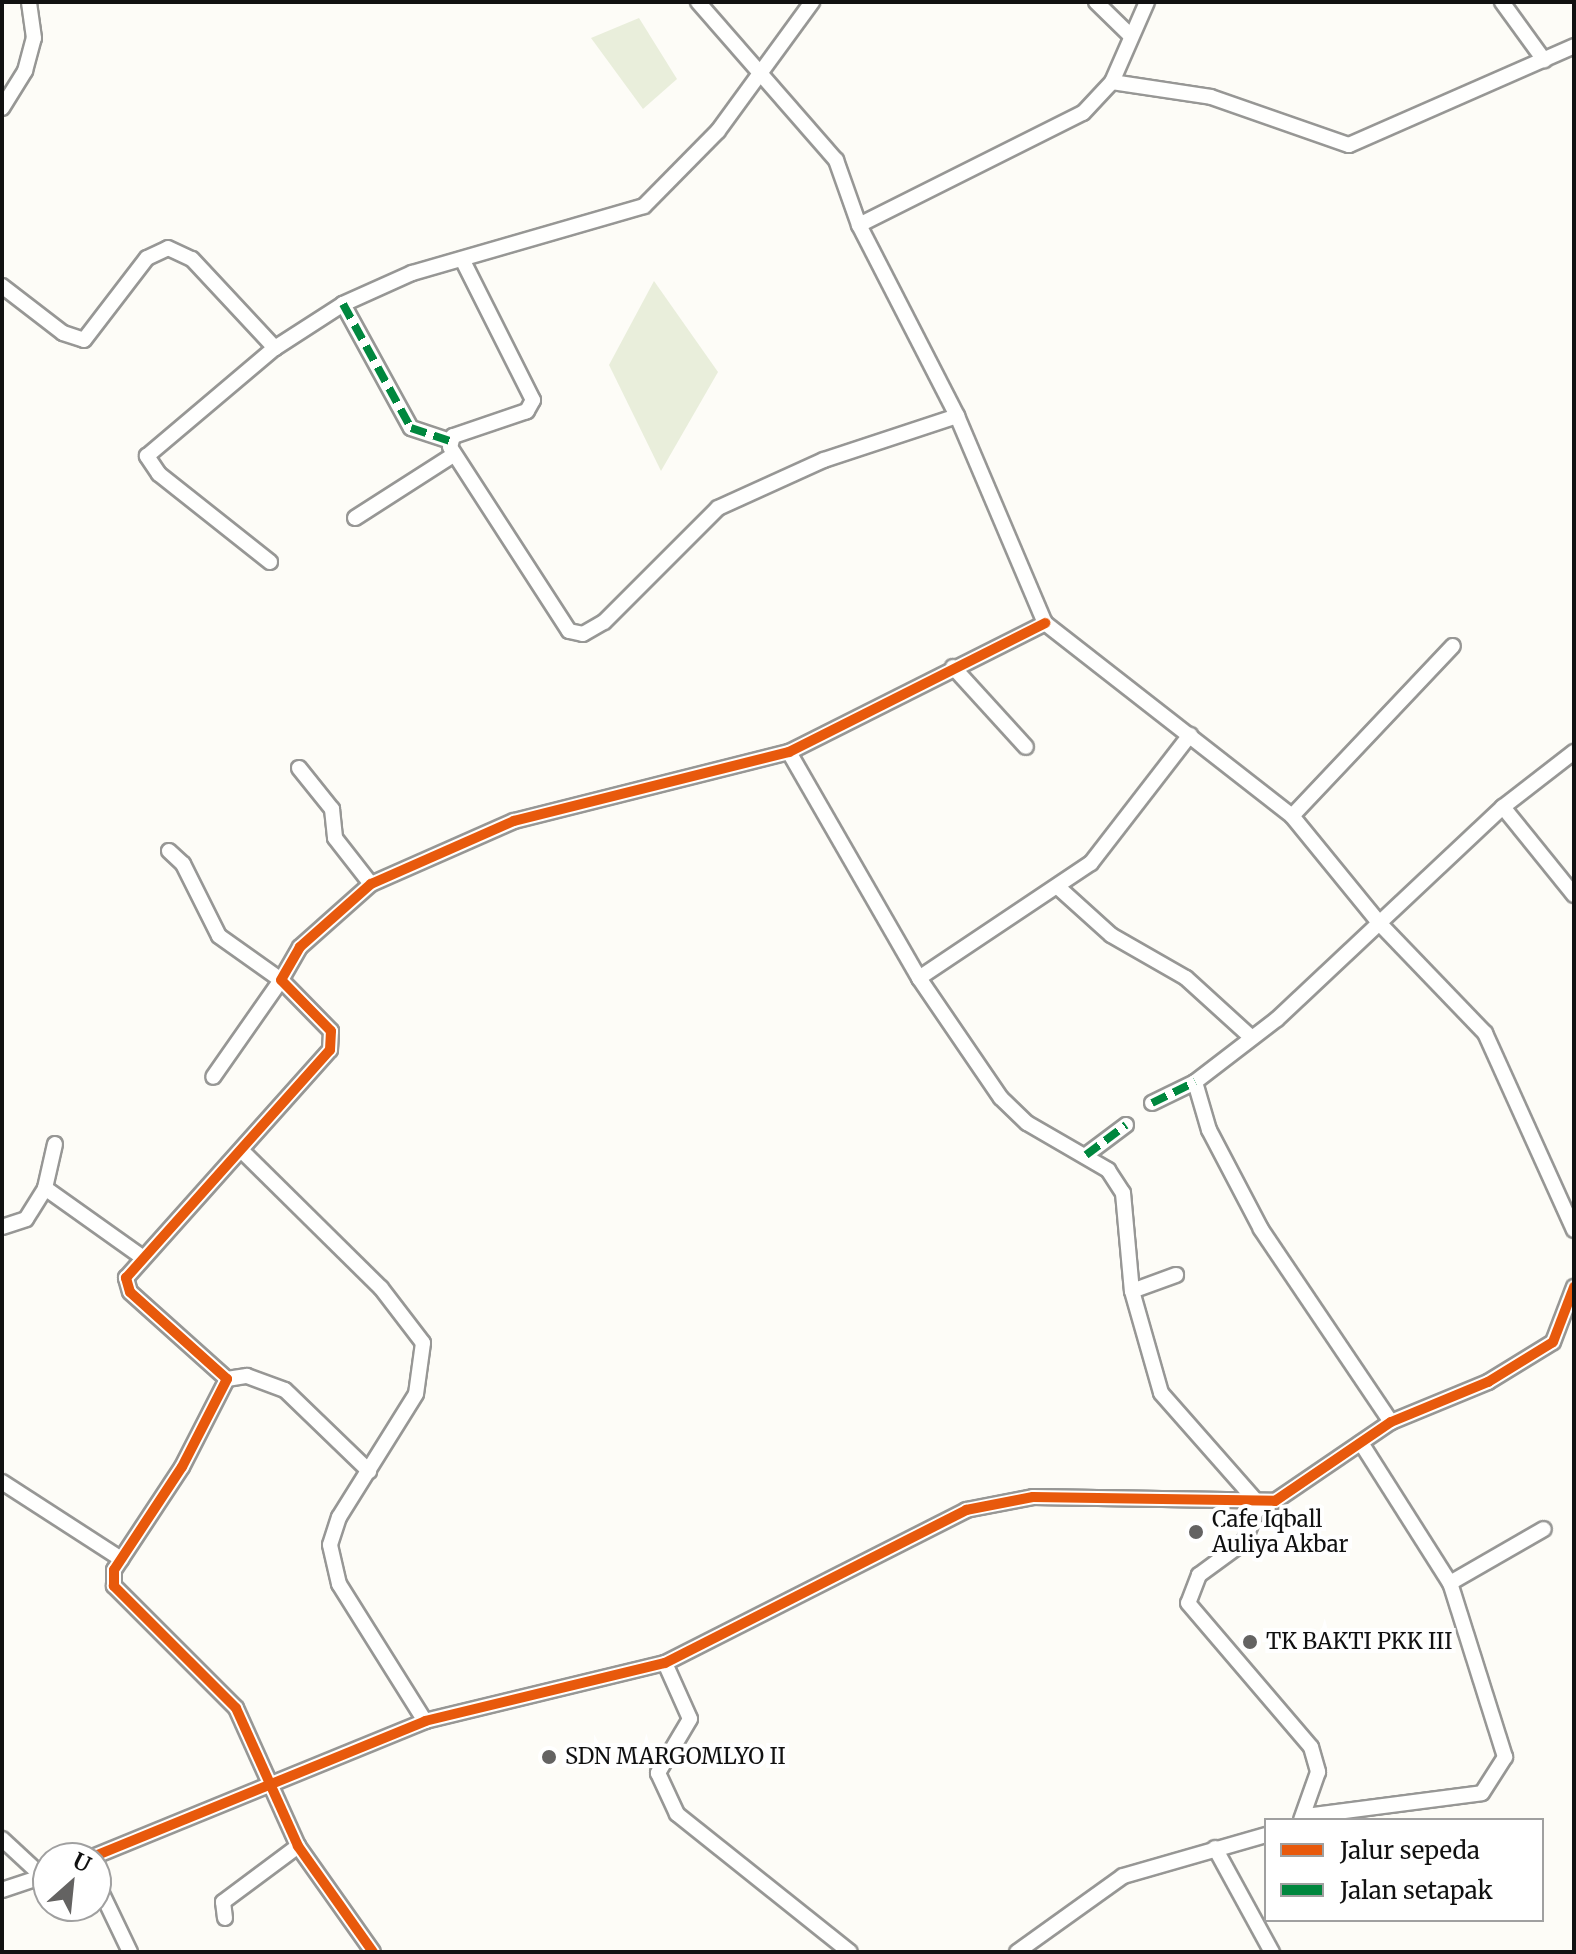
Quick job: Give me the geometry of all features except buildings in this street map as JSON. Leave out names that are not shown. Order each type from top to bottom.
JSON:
[{"type":"street","points":[[2,108],[25,71],[34,38],[29,2]]},
{"type":"street","points":[[698,2],[836,160],[859,225],[957,416],[1045,623],[1292,816],[1381,925],[1485,1033],[1574,1230]]},
{"type":"street","points":[[270,562],[159,474],[147,456],[275,348],[343,304],[462,259],[644,206],[761,76],[812,2]]},
{"type":"street","points":[[1096,2],[1131,36]]},
{"type":"street","points":[[859,225],[1062,129],[1112,82],[1147,2]]},
{"type":"street","points":[[1502,2],[1544,60]]},
{"type":"street","points":[[1112,82],[1211,97],[1349,145],[1574,46]]},
{"type":"street","points":[[2,286],[63,333],[84,340],[147,258],[168,248],[192,259],[275,348]]},
{"type":"street","points":[[355,518],[451,448],[533,406],[462,259]]},
{"type":"street","points":[[343,304],[411,428],[451,448],[558,623],[583,634],[649,581],[718,508],[824,460],[957,416]]},
{"type":"street","points":[[213,1077],[281,980],[300,947],[371,884],[514,821],[789,752],[1045,623]]},
{"type":"street","points":[[1292,816],[1453,646]]},
{"type":"street","points":[[953,667],[1026,747]]},
{"type":"street","points":[[919,978],[1059,888],[1109,843],[1190,735]]},
{"type":"street","points":[[789,752],[919,978],[1001,1098],[1027,1123],[1108,1170],[1127,1204],[1132,1291],[1161,1393],[1259,1504]]},
{"type":"street","points":[[1152,1103],[1195,1082],[1252,1038],[1381,925],[1503,807],[1574,752]]},
{"type":"street","points":[[299,768],[329,805],[335,838],[371,884]]},
{"type":"street","points":[[1503,807],[1574,895]]},
{"type":"street","points":[[169,851],[183,864],[219,936],[281,980],[333,1039],[244,1153],[142,1257],[126,1278],[130,1292],[227,1379]]},
{"type":"street","points":[[1059,888],[1111,935],[1186,978],[1252,1038]]},
{"type":"street","points":[[1195,1082],[1209,1130],[1261,1229],[1391,1422]]},
{"type":"street","points":[[1086,1155],[1126,1125]]},
{"type":"street","points":[[2,1227],[26,1219],[45,1188],[55,1144]]},
{"type":"street","points":[[244,1153],[381,1288],[423,1343],[416,1394],[333,1531],[333,1563],[425,1721]]},
{"type":"street","points":[[45,1188],[142,1257]]},
{"type":"street","points":[[1132,1291],[1176,1275]]},
{"type":"street","points":[[112,1850],[270,1789],[425,1721],[665,1663],[995,1501],[1259,1504],[1298,1488],[1391,1422],[1488,1382],[1553,1342],[1574,1287]]},
{"type":"street","points":[[227,1379],[247,1376],[285,1390],[369,1471]]},
{"type":"street","points":[[227,1379],[182,1467],[121,1559],[114,1586],[236,1708],[298,1846],[373,1952]]},
{"type":"street","points":[[1259,1504],[1244,1542],[1199,1575],[1188,1603],[1311,1747],[1318,1772],[1303,1818],[1482,1793],[1496,1778],[1505,1740],[1450,1583],[1361,1443]]},
{"type":"street","points":[[2,1482],[121,1559]]},
{"type":"street","points":[[1450,1583],[1544,1529]]},
{"type":"street","points":[[665,1663],[690,1719],[658,1773],[677,1814],[850,1952]]},
{"type":"street","points":[[1017,1952],[1123,1876],[1264,1836]]},
{"type":"street","points":[[2,1839],[32,1864]]},
{"type":"street","points":[[225,1918],[223,1902],[298,1846]]},
{"type":"street","points":[[1215,1848],[1272,1952]]},
{"type":"street","points":[[2,1890],[32,1880]]},
{"type":"street","points":[[112,1914],[130,1952]]},
{"type":"green space","points":[[639,18],[677,79],[643,109],[591,38]]},
{"type":"green space","points":[[654,281],[718,372],[661,471],[609,365]]},
{"type":"marked path","points":[[343,304],[411,428],[450,441]]},
{"type":"marked path","points":[[1152,1103],[1195,1082]]},
{"type":"marked path","points":[[1086,1155],[1126,1125]]},
{"type":"cycle path","points":[[373,1952],[298,1846],[236,1708],[114,1586],[114,1570],[182,1467],[227,1379],[130,1292],[126,1278],[330,1050],[331,1031],[281,980],[300,947],[371,884],[514,821],[789,752],[1045,623]]},
{"type":"cycle path","points":[[112,1849],[425,1721],[665,1663],[966,1510],[1033,1497],[1275,1501],[1391,1422],[1488,1382],[1553,1342],[1574,1287]]},
{"type":"place","name":"Cafe Iqball Auliya Akbar","points":[[1196,1532]]},
{"type":"place","name":"TK BAKTI PKK III","points":[[1250,1642]]},
{"type":"place","name":"SDN MARGOMLYO II","points":[[549,1757]]}]
